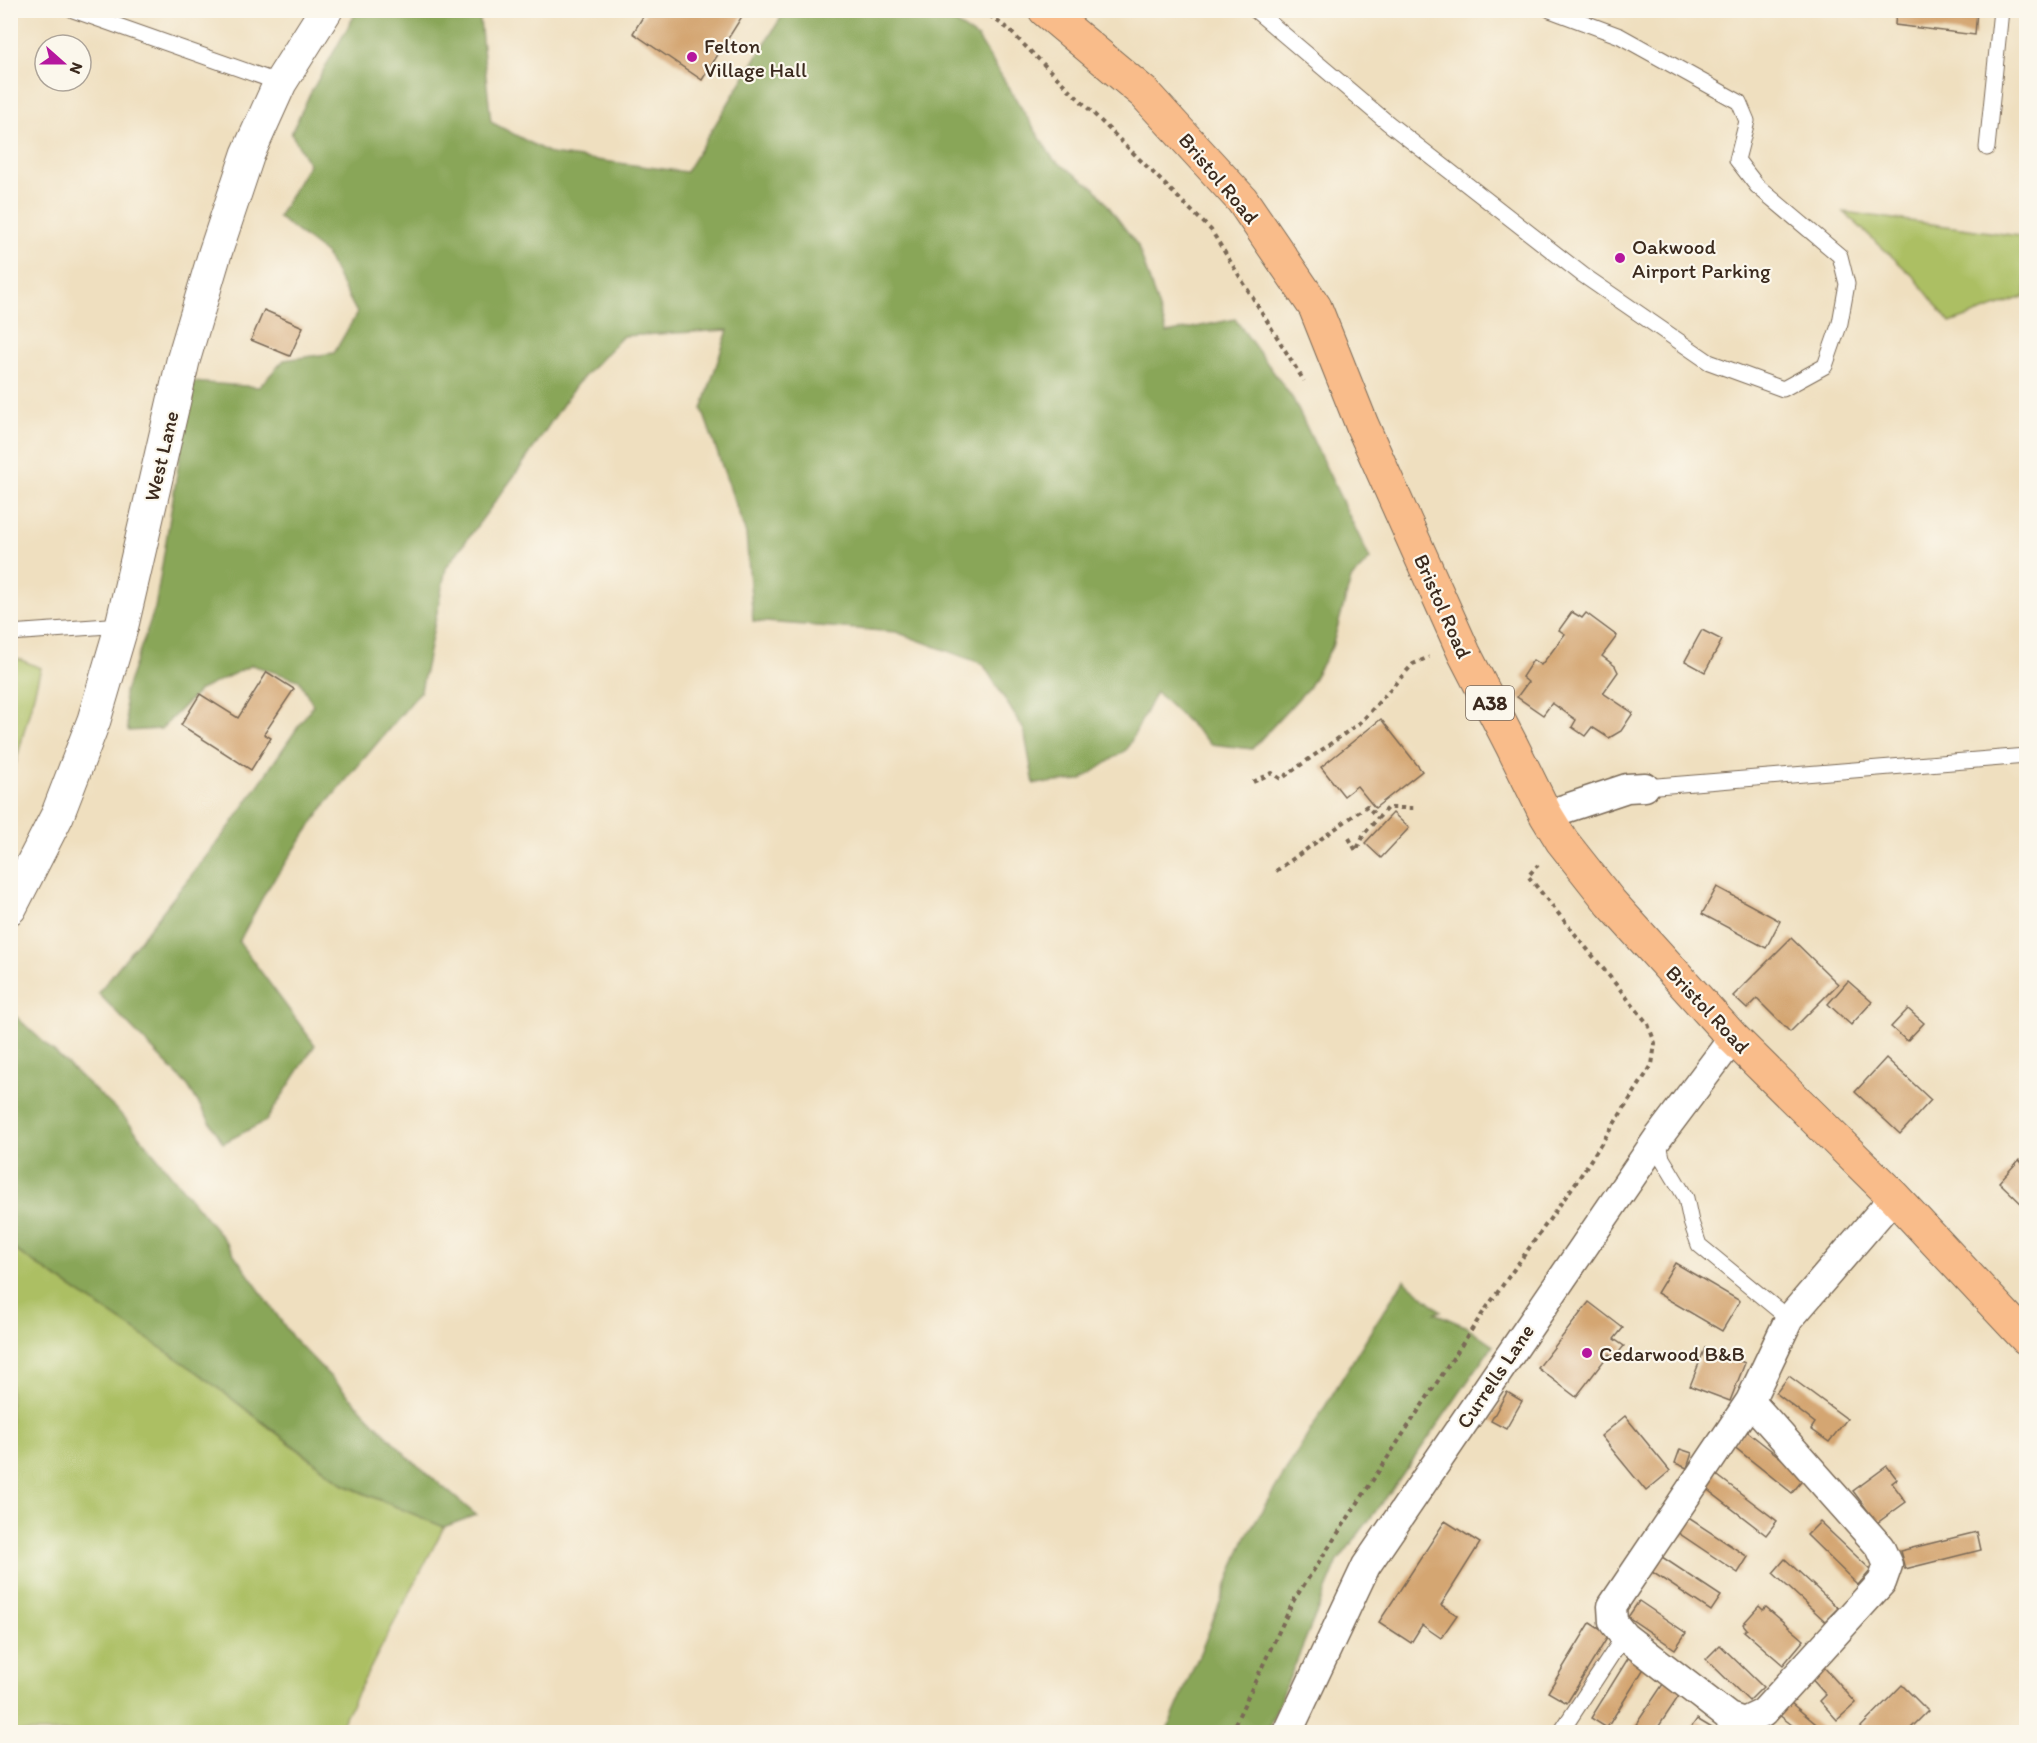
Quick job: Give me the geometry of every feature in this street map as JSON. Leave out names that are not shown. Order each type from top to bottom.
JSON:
[{"type":"highway","name":"Bristol Road","points":[[1045,10],[1144,93],[1242,200],[1314,307],[1362,425],[1464,653],[1554,828],[1611,903],[1733,1038],[1894,1197],[2026,1338]]},
{"type":"street","name":"West Lane","points":[[10,908],[57,816],[94,720],[122,625],[183,360],[215,253],[249,154],[280,83],[326,10]]},
{"type":"street","points":[[1554,828],[1627,788],[1645,787]]},
{"type":"street","name":"Currells Lane","points":[[1288,1732],[1366,1566],[1658,1138],[1733,1038]]},
{"type":"street","points":[[1750,1401],[1880,1547],[1888,1565],[1882,1582],[1763,1713],[1744,1722],[1729,1717],[1624,1636],[1613,1622],[1612,1606],[1750,1401],[1789,1319],[1894,1197]]},
{"type":"lane","points":[[73,10],[280,83]]},
{"type":"lane","points":[[1255,10],[1388,123],[1574,268],[1709,362],[1783,389],[1825,366],[1840,323],[1847,284],[1840,256],[1757,186],[1737,160],[1747,121],[1739,102],[1620,36],[1550,10]]},
{"type":"lane","points":[[1987,148],[2001,10]]},
{"type":"lane","points":[[10,633],[122,625]]},
{"type":"lane","points":[[1645,787],[2026,756]]},
{"type":"lane","points":[[1658,1138],[1662,1158],[1686,1198],[1699,1245],[1789,1319]]},
{"type":"lane","points":[[1561,1732],[1624,1636]]},
{"type":"path","points":[[982,10],[1007,28],[1211,230],[1310,390]]},
{"type":"path","points":[[1253,782],[1272,773],[1281,779],[1361,722],[1413,664],[1437,653]]},
{"type":"path","points":[[1276,871],[1367,806],[1378,818]]},
{"type":"path","points":[[1349,838],[1356,851],[1364,834],[1387,808],[1417,808]]},
{"type":"path","points":[[1231,1732],[1294,1600],[1480,1317],[1579,1178],[1652,1065],[1654,1043],[1648,1024],[1528,876],[1554,828]]},
{"type":"green space","points":[[357,11],[479,11],[491,122],[551,154],[686,172],[785,11],[938,11],[978,38],[1053,159],[1095,188],[1138,246],[1167,333],[1235,319],[1293,399],[1370,559],[1351,579],[1332,647],[1308,688],[1252,749],[1211,744],[1156,692],[1127,749],[1081,780],[1034,784],[1024,730],[983,664],[896,632],[753,621],[746,534],[702,409],[728,330],[623,336],[576,385],[520,468],[446,568],[421,691],[325,805],[266,891],[239,942],[315,1045],[266,1121],[223,1143],[188,1086],[98,993],[231,825],[313,705],[299,680],[252,665],[200,690],[161,729],[128,731],[124,694],[155,608],[192,382],[259,387],[284,360],[334,353],[357,313],[325,253],[278,217],[309,164],[291,133],[311,92]]},
{"type":"green space","points":[[1844,212],[2026,237],[2026,296],[1950,323],[1915,278]]},
{"type":"green space","points":[[11,656],[41,668],[11,781]]},
{"type":"green space","points":[[10,1011],[124,1117],[222,1237],[293,1338],[409,1458],[476,1515],[444,1527],[345,1485],[197,1372],[11,1247]]},
{"type":"green space","points":[[10,1247],[197,1372],[344,1485],[444,1527],[337,1732],[11,1732]]},
{"type":"green space","points":[[1404,1280],[1441,1311],[1435,1313],[1467,1327],[1493,1345],[1397,1483],[1338,1561],[1267,1732],[1166,1732],[1245,1538]]},
{"type":"building","name":"Felton Village Hall","points":[[647,10],[746,10],[702,80],[633,33]]},
{"type":"building","points":[[1896,10],[1977,10],[1975,35],[1895,25]]},
{"type":"building","points":[[264,310],[303,327],[290,356],[251,340]]},
{"type":"building","points":[[1572,612],[1582,618],[1586,613],[1617,636],[1602,656],[1615,666],[1618,672],[1603,693],[1633,713],[1621,731],[1609,738],[1592,727],[1585,736],[1572,727],[1576,720],[1552,703],[1543,715],[1517,697],[1528,682],[1522,677],[1533,660],[1541,665],[1550,654],[1565,634],[1559,630]]},
{"type":"building","points":[[1702,630],[1722,640],[1705,672],[1685,661]]},
{"type":"building","points":[[267,672],[294,689],[264,734],[271,738],[251,770],[181,725],[200,694],[238,718]]},
{"type":"building","points":[[1381,719],[1422,771],[1375,808],[1357,786],[1344,796],[1321,767]]},
{"type":"building","points":[[1393,813],[1409,828],[1381,858],[1365,843]]},
{"type":"building","points":[[1717,887],[1780,921],[1766,948],[1702,914]]},
{"type":"building","points":[[1791,938],[1838,984],[1790,1032],[1757,999],[1747,1009],[1733,996]]},
{"type":"building","points":[[1848,981],[1872,1002],[1851,1025],[1828,1004]]},
{"type":"building","points":[[1908,1009],[1924,1023],[1907,1041],[1891,1027]]},
{"type":"building","points":[[1886,1058],[1931,1100],[1900,1134],[1855,1092]]},
{"type":"building","points":[[2019,1160],[2026,1167],[2026,1208],[1999,1182]]},
{"type":"building","points":[[1675,1263],[1740,1301],[1722,1331],[1657,1293]]},
{"type":"building","points":[[1589,1302],[1623,1328],[1614,1339],[1624,1346],[1614,1358],[1609,1354],[1576,1397],[1538,1368]]},
{"type":"building","points":[[1705,1348],[1745,1363],[1730,1401],[1690,1386]]},
{"type":"building","points":[[1789,1376],[1847,1419],[1829,1442],[1811,1429],[1815,1423],[1776,1393]]},
{"type":"building","points":[[1507,1392],[1522,1401],[1506,1429],[1491,1421]]},
{"type":"building","points":[[1625,1416],[1670,1471],[1646,1491],[1601,1436]]},
{"type":"building","points":[[1744,1429],[1805,1477],[1792,1493],[1732,1445]]},
{"type":"building","points":[[1680,1449],[1692,1453],[1687,1468],[1675,1463]]},
{"type":"building","points":[[1887,1466],[1897,1479],[1892,1483],[1906,1502],[1877,1523],[1853,1491]]},
{"type":"building","points":[[1714,1473],[1777,1521],[1766,1535],[1704,1487]]},
{"type":"building","points":[[1684,1515],[1748,1557],[1738,1573],[1674,1530]]},
{"type":"building","points":[[1445,1521],[1480,1543],[1441,1605],[1457,1615],[1441,1638],[1422,1625],[1411,1643],[1379,1622]]},
{"type":"building","points":[[1820,1522],[1871,1570],[1858,1585],[1807,1535]]},
{"type":"building","points":[[1977,1532],[1981,1550],[1905,1569],[1900,1551]]},
{"type":"building","points":[[1659,1555],[1721,1596],[1711,1611],[1649,1570]]},
{"type":"building","points":[[1785,1559],[1838,1608],[1825,1621],[1773,1573]]},
{"type":"building","points":[[1639,1601],[1686,1633],[1675,1649],[1628,1617]]},
{"type":"building","points":[[1759,1606],[1763,1610],[1766,1607],[1804,1640],[1783,1665],[1744,1631],[1747,1629],[1743,1624]]},
{"type":"building","points":[[1590,1623],[1609,1635],[1567,1703],[1548,1692]]},
{"type":"building","points":[[1720,1645],[1763,1687],[1749,1701],[1706,1659]]},
{"type":"building","points":[[1632,1652],[1648,1662],[1607,1728],[1591,1718]]},
{"type":"building","points":[[1822,1665],[1856,1703],[1837,1720],[1820,1701],[1826,1695],[1809,1676]]},
{"type":"building","points":[[1667,1678],[1683,1690],[1655,1732],[1631,1732]]},
{"type":"building","points":[[1902,1685],[1928,1711],[1907,1732],[1856,1732]]},
{"type":"building","points":[[1785,1698],[1822,1729],[1820,1732],[1801,1732],[1774,1711]]},
{"type":"building","points":[[1697,1719],[1717,1731],[1688,1732]]},
{"type":"place","name":"Felton Village Hall","points":[[692,57]]},
{"type":"place","name":"Oakwood Airport Parking","points":[[1620,258]]},
{"type":"place","name":"Cedarwood B&B","points":[[1587,1353]]}]
